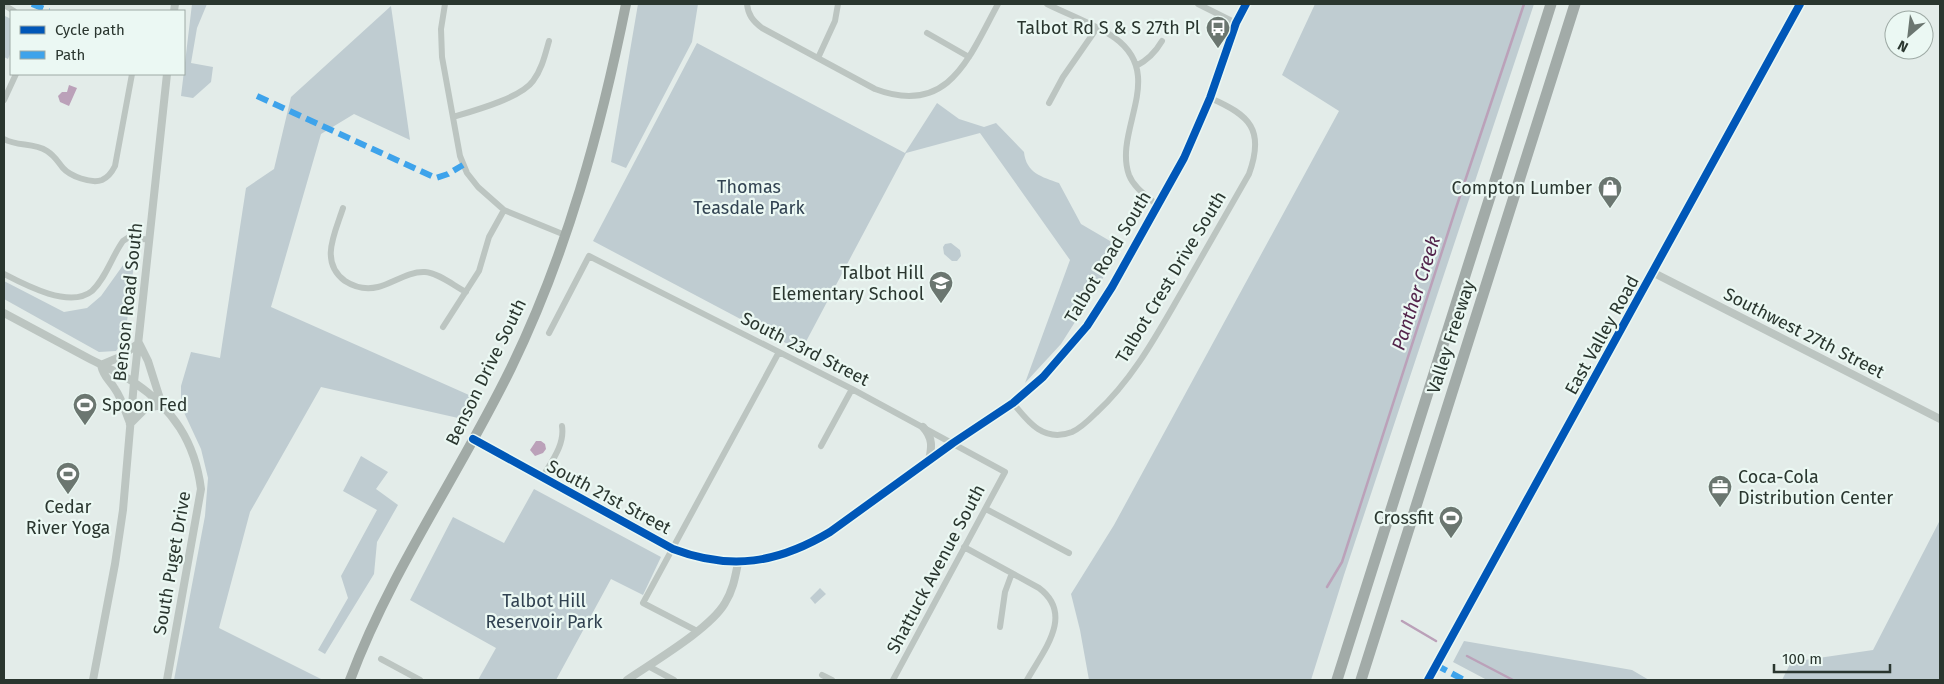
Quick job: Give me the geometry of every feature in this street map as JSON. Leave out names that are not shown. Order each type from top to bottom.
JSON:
[{"type":"highway","name":"Valley Freeway","points":[[1337,680],[1551,4]]},
{"type":"highway","name":"Valley Freeway","points":[[1361,680],[1574,4]]},
{"type":"main road","name":"Benson Drive South","points":[[350,680],[362,648],[412,546],[473,439],[523,342],[564,235],[591,154],[613,68],[626,4]]},
{"type":"street","points":[[445,4],[441,29],[442,57],[460,156],[467,172],[478,187],[504,210],[564,235]]},
{"type":"street","points":[[747,4],[753,21],[762,28],[875,89],[899,95],[925,95],[936,91],[954,78],[969,57],[998,4]]},
{"type":"street","points":[[818,58],[835,21],[838,4]]},
{"type":"street","points":[[1047,4],[1116,39],[1128,52],[1136,66],[1137,104],[1128,133],[1126,161],[1129,175],[1136,187],[1157,205]]},
{"type":"street","points":[[1198,4],[1236,23]]},
{"type":"street","name":"Talbot Road South","points":[[738,563],[772,558],[811,544],[953,443],[1013,403],[1044,377],[1087,326],[1112,287],[1184,158],[1210,98],[1236,23],[1246,4]]},
{"type":"street","name":"East Valley Road","points":[[1428,680],[1654,273],[1800,4]]},
{"type":"street","points":[[1049,103],[1063,77],[1097,28]]},
{"type":"street","points":[[926,33],[969,57]]},
{"type":"street","points":[[453,117],[484,108],[527,88],[538,73],[549,41]]},
{"type":"street","points":[[1136,66],[1146,61],[1162,41]]},
{"type":"street","points":[[4,100],[16,75]]},
{"type":"street","points":[[4,139],[10,142],[32,144],[48,151],[57,158],[63,168],[72,174],[93,181],[102,180],[110,174],[115,166],[132,75]]},
{"type":"street","name":"Benson Road South","points":[[93,680],[115,564],[123,510],[134,382],[167,75]]},
{"type":"street","name":"Talbot Crest Drive South","points":[[1013,403],[1036,429],[1059,434],[1072,432],[1082,426],[1102,407],[1137,367],[1244,183],[1254,162],[1255,137],[1250,125],[1241,114],[1229,106],[1210,98]]},
{"type":"street","points":[[343,208],[330,255],[335,271],[349,284],[358,288],[368,289],[379,287],[414,274],[427,272],[466,292]]},
{"type":"street","points":[[443,327],[479,270],[489,237],[504,210]]},
{"type":"street","points":[[4,274],[62,297],[78,297],[92,291],[123,241],[129,237],[150,240]]},
{"type":"street","name":"South 23rd Street","points":[[549,333],[589,256],[852,389],[1006,472]]},
{"type":"street","name":"Southwest 27th Street","points":[[1654,273],[1940,419]]},
{"type":"street","name":"South Puget Drive","points":[[4,313],[134,382],[162,405],[180,427],[195,457],[201,489],[166,680]]},
{"type":"street","points":[[139,343],[148,361],[162,405],[146,408],[130,424],[120,398],[114,387],[103,376],[100,365],[120,357],[139,343]]},
{"type":"street","points":[[697,631],[643,603],[780,352]]},
{"type":"street","points":[[821,446],[852,389]]},
{"type":"street","points":[[542,478],[561,444],[563,437],[562,426]]},
{"type":"street","points":[[923,427],[929,434],[932,446],[929,460]]},
{"type":"street","name":"South 21st Street","points":[[473,439],[674,549],[691,556],[738,563]]},
{"type":"street","name":"Shattuck Avenue South","points":[[893,680],[1006,472]]},
{"type":"street","points":[[986,508],[1069,553]]},
{"type":"street","points":[[964,547],[1047,594],[1053,603],[1056,619],[1055,629],[1027,680]]},
{"type":"street","points":[[627,680],[697,631],[715,616],[724,605],[735,582],[738,563]]},
{"type":"street","points":[[1000,627],[1005,592],[1012,573]]},
{"type":"street","points":[[381,659],[420,680]]},
{"type":"street","points":[[648,666],[674,680]]},
{"type":"street","points":[[822,675],[832,680]]},
{"type":"green space","points":[[192,4],[207,4],[197,28],[191,63],[213,67],[211,82],[193,98],[181,96]]},
{"type":"green space","points":[[638,4],[698,4],[692,42],[626,168],[611,162]]},
{"type":"green space","points":[[1315,4],[1534,4],[1344,575],[1311,680],[1089,680],[1071,594],[1114,525],[1339,111],[1282,75]]},
{"type":"green space","points":[[391,6],[410,140],[354,114],[321,134],[271,307],[478,399],[467,420],[321,387],[250,512],[219,628],[323,680],[174,680],[205,516],[208,478],[201,449],[181,406],[181,386],[191,352],[220,358],[246,188],[274,169],[291,97]]},
{"type":"green space","points":[[5,16],[10,18],[10,54],[8,59],[4,57]]},
{"type":"green space","name":"Thomas Teasdale Park","points":[[697,43],[905,153],[937,103],[959,119],[984,127],[996,123],[1024,152],[1025,159],[1031,169],[1041,176],[1059,183],[1081,224],[1122,248],[1061,344],[1025,383],[1070,260],[980,133],[906,153],[801,351],[593,241]]},
{"type":"green space","points":[[951,243],[960,250],[961,256],[957,261],[952,261],[944,254],[943,247],[945,244]]},
{"type":"green space","points":[[136,247],[125,338],[116,351],[99,352],[4,299],[4,281],[64,312],[87,308],[101,296]]},
{"type":"green space","points":[[361,456],[388,472],[376,489],[398,505],[377,542],[374,574],[325,654],[318,650],[348,598],[341,576],[377,510],[343,491]]},
{"type":"green space","name":"Talbot Hill Reservoir Park","points":[[534,489],[661,557],[643,595],[611,579],[556,680],[478,680],[496,648],[410,600],[453,517],[504,543]]},
{"type":"green space","points":[[1940,520],[1940,680],[1782,680],[1791,662],[1873,650]]},
{"type":"green space","points":[[820,588],[826,594],[815,604],[810,598]]},
{"type":"green space","points":[[1464,641],[1632,670],[1649,680],[1487,680],[1453,662]]},
{"type":"shaded area","points":[[69,85],[77,88],[69,106],[60,102],[58,96],[62,92],[67,92]]},
{"type":"shaded area","points":[[536,441],[541,441],[545,444],[546,449],[543,453],[535,456],[530,450]]},
{"type":"waterway","name":"Panther Creek","points":[[1327,587],[1342,562],[1524,4]]},
{"type":"waterway","name":"Panther Creek","points":[[1402,621],[1436,641]]},
{"type":"waterway","name":"Panther Creek","points":[[1467,656],[1513,680]]},
{"type":"marked path","points":[[32,4],[47,10]]},
{"type":"marked path","points":[[257,96],[436,178],[448,174],[463,165]]},
{"type":"marked path","points":[[1436,665],[1464,680]]},
{"type":"cycle path","points":[[473,439],[673,549],[694,556],[715,560],[754,560],[773,557],[811,543],[830,532],[953,443],[1013,403],[1043,377],[1087,326],[1112,287],[1184,158],[1210,98],[1236,23],[1246,4]]},
{"type":"cycle path","points":[[1428,680],[1800,4]]},
{"type":"place","name":"Talbot Rd S & S 27th Pl","points":[[1218,49]]},
{"type":"place","name":"Compton Lumber","points":[[1610,209]]},
{"type":"place","name":"Talbot Hill Elementary School","points":[[941,304]]},
{"type":"place","name":"Spoon Fed","points":[[85,426]]},
{"type":"place","name":"Cedar River Yoga","points":[[68,495]]},
{"type":"place","name":"Coca-Cola Distribution Center","points":[[1720,508]]},
{"type":"place","name":"Crossfit","points":[[1451,539]]}]
